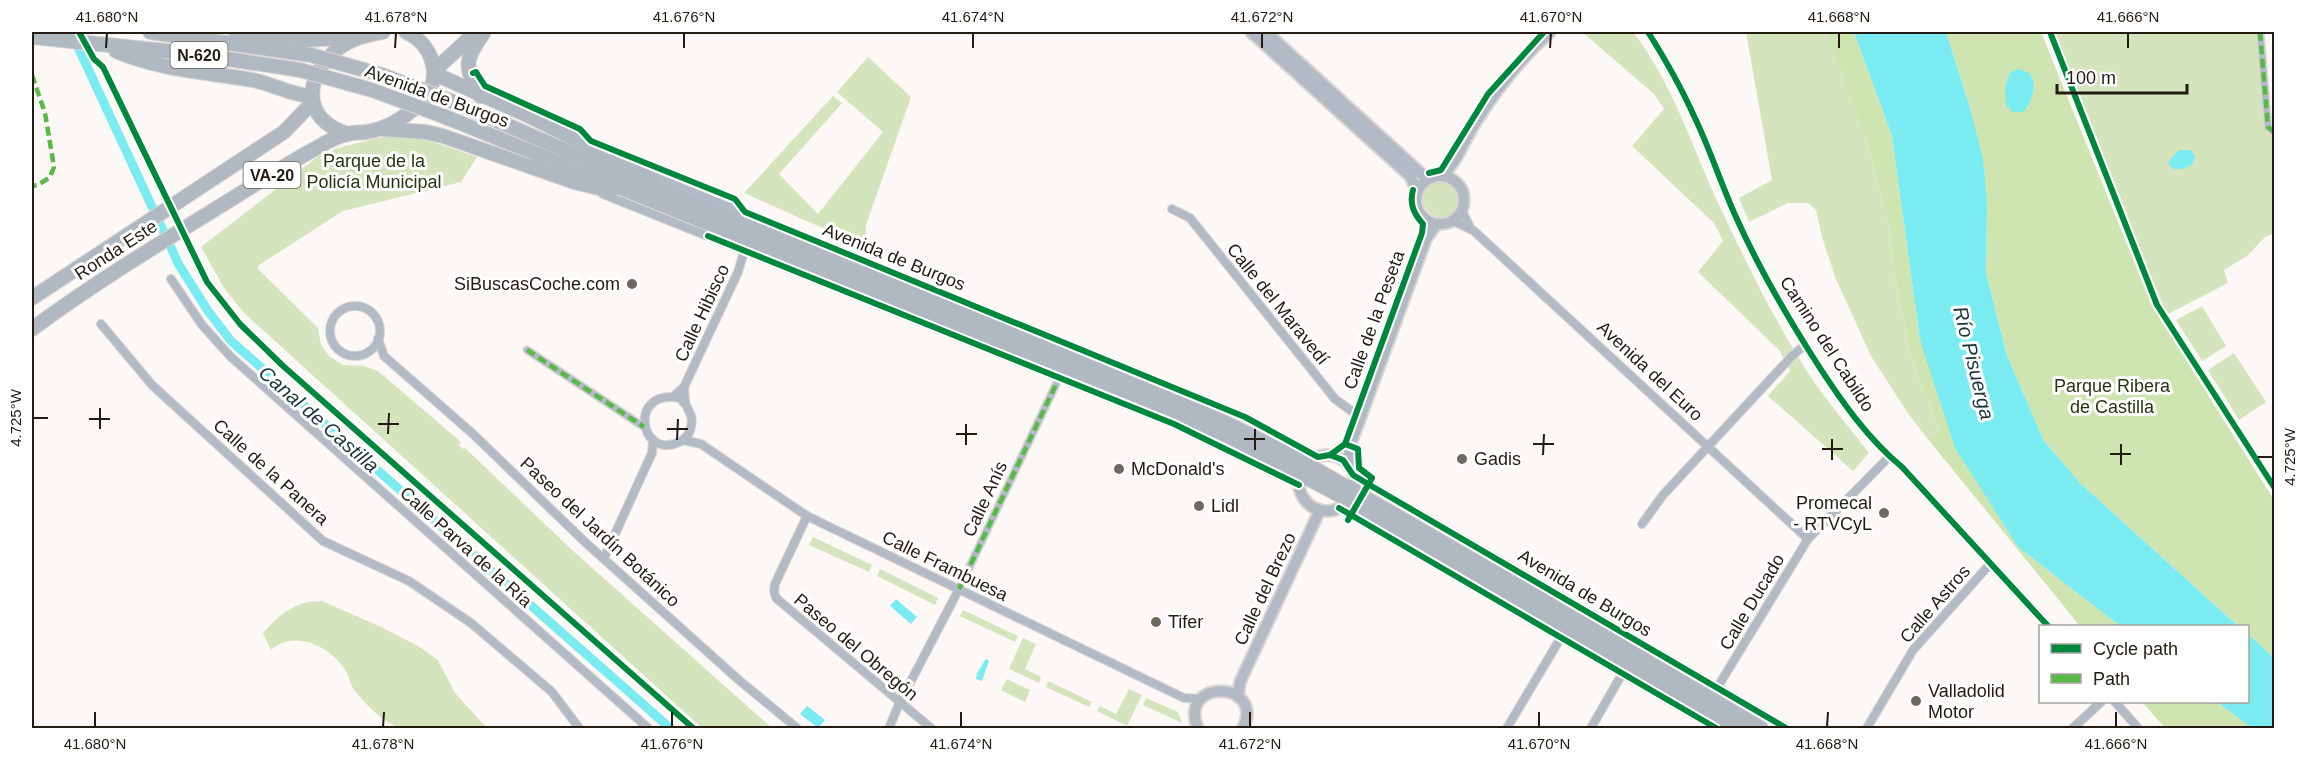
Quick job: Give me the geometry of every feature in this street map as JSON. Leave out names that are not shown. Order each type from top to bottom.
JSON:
[{"type":"highway","name":"Avenida de Burgos","points":[[150,32],[311,55],[382,75],[451,101],[678,198],[748,240],[917,295],[960,312],[1073,364]]},
{"type":"highway","points":[[235,32],[306,40],[362,35]]},
{"type":"highway","name":"Ronda Este","points":[[32,298],[284,132],[312,100],[315,79],[331,56],[362,35],[382,32]]},
{"type":"highway","points":[[406,32],[418,38],[426,47],[435,72],[480,96],[529,116],[634,169],[678,198]]},
{"type":"highway","name":"Ronda Este","points":[[32,329],[138,256],[310,151],[348,134],[380,129],[400,119],[422,101],[432,87],[435,72],[476,32]]},
{"type":"highway","points":[[480,96],[468,74],[467,63],[470,52],[484,32]]},
{"type":"highway","name":"N-620","points":[[32,37],[100,46]]},
{"type":"highway","name":"Avenida de Burgos","points":[[100,46],[195,54],[300,70],[372,90],[443,116],[840,276],[1100,375],[1189,405],[1306,470],[1347,500],[1538,604]]},
{"type":"highway","points":[[100,46],[152,64],[255,80],[298,95],[312,100],[324,122],[334,130],[348,134]]},
{"type":"highway","points":[[380,129],[426,132],[443,136],[574,182],[658,203]]},
{"type":"highway","name":"Avenida de Burgos","points":[[1100,375],[1172,411],[1306,470]]},
{"type":"highway","name":"Avenida de Burgos","points":[[1347,500],[1477,562],[1538,604],[1563,626],[1738,729]]},
{"type":"highway","name":"Avenida de Burgos","points":[[1563,626],[1761,729]]},
{"type":"main road","points":[[1447,178],[1492,96],[1516,66],[1550,32]]},
{"type":"main road","points":[[1447,178],[1460,186],[1463,195],[1462,211],[1453,221],[1431,223],[1416,208],[1417,190],[1427,179],[1447,178]]},
{"type":"main road","name":"Calle de la Peseta","points":[[1347,464],[1350,446],[1431,223]]},
{"type":"main road","points":[[1336,457],[1347,464],[1353,475],[1347,500],[1320,510],[1307,502],[1306,470],[1336,457],[1350,446]]},
{"type":"street","points":[[1251,32],[1410,176],[1417,190]]},
{"type":"street","points":[[1266,32],[1427,179]]},
{"type":"street","name":"Camino del Cabildo","points":[[1648,32],[1673,72],[1695,116],[1758,263],[1831,385],[1889,457],[1902,467],[2046,625]]},
{"type":"street","points":[[2050,32],[2157,305],[2274,487]]},
{"type":"street","points":[[2260,32],[2268,127],[2274,132]]},
{"type":"street","name":"Avenida de Burgos","points":[[634,169],[1245,417],[1306,470]]},
{"type":"street","name":"Avenida de Burgos","points":[[574,182],[748,240],[878,305],[1174,424],[1211,442],[1306,470]]},
{"type":"street","name":"Calle del Maravedí","points":[[1172,209],[1190,218],[1335,399],[1361,418]]},
{"type":"street","name":"Avenida del Euro","points":[[1462,211],[1470,227],[1808,539]]},
{"type":"street","name":"Avenida del Euro","points":[[1453,221],[1470,227]]},
{"type":"street","points":[[748,240],[755,222],[774,224]]},
{"type":"street","name":"Calle Hibisco","points":[[673,397],[684,387],[738,272],[748,240]]},
{"type":"street","points":[[870,263],[917,295]]},
{"type":"street","points":[[840,276],[878,305]]},
{"type":"street","name":"Calle Parva de la Ría","points":[[171,279],[202,325],[231,357],[648,729]]},
{"type":"street","points":[[353,306],[369,311],[379,325],[378,339],[373,348],[367,352],[352,356],[344,353],[333,343],[330,327],[338,312],[353,306]]},
{"type":"street","points":[[960,312],[1019,324]]},
{"type":"street","name":"Calle de la Panera","points":[[101,324],[152,385],[323,541],[410,581],[471,623],[552,692],[579,729]]},
{"type":"street","name":"Paseo del Jardín Botánico","points":[[378,339],[384,356]]},
{"type":"street","points":[[1046,373],[1062,374],[1073,364],[1076,352],[1067,343]]},
{"type":"street","points":[[1642,524],[1663,495],[1792,356],[1805,345]]},
{"type":"street","points":[[527,350],[644,427],[653,440],[662,444],[676,444],[683,440],[692,427],[690,411],[680,398],[663,397],[645,411],[644,427]]},
{"type":"street","name":"Paseo del Jardín Botánico","points":[[367,352],[384,356],[473,434],[604,558],[740,681],[797,729]]},
{"type":"street","points":[[1106,397],[1098,388],[1100,375],[1110,366],[1123,368]]},
{"type":"street","name":"Calle Anís","points":[[889,729],[899,704],[959,589],[1059,378]]},
{"type":"street","name":"Calle Hibisco","points":[[684,387],[685,404]]},
{"type":"street","points":[[1189,405],[1224,409]]},
{"type":"street","points":[[1172,411],[1206,434],[1211,442]]},
{"type":"street","name":"Calle Frambuesa","points":[[692,427],[701,444]]},
{"type":"street","points":[[604,558],[652,453],[653,440]]},
{"type":"street","name":"Calle Frambuesa","points":[[683,440],[701,444],[807,516],[1184,698],[1201,699]]},
{"type":"street","points":[[652,453],[662,444]]},
{"type":"street","name":"Calle Ducado","points":[[1717,688],[1808,539],[1889,457]]},
{"type":"street","name":"Avenida de Burgos","points":[[1353,475],[1786,729]]},
{"type":"street","name":"Avenida de Burgos","points":[[1347,500],[1461,580],[1563,626],[1572,645],[1716,729]]},
{"type":"street","name":"Calle del Brezo","points":[[1233,694],[1320,510]]},
{"type":"street","name":"Paseo del Obregón","points":[[807,516],[775,584],[776,598],[931,729]]},
{"type":"street","points":[[1437,524],[1474,553],[1477,562]]},
{"type":"street","name":"Calle Astros","points":[[1867,729],[1913,650],[1991,563]]},
{"type":"street","points":[[1461,580],[1520,610],[1538,604],[1543,591],[1528,577]]},
{"type":"street","points":[[1507,729],[1563,626],[1574,611],[1625,640],[1641,644]]},
{"type":"street","points":[[1563,626],[1562,632],[1572,645]]},
{"type":"street","points":[[1613,669],[1662,684]]},
{"type":"street","points":[[1591,729],[1622,675]]},
{"type":"street","points":[[1198,729],[1195,712],[1201,699],[1211,692],[1233,694],[1245,707],[1246,727]]},
{"type":"street","name":"Calle Frambuesa","points":[[1184,698],[1195,712]]},
{"type":"street","points":[[2073,729],[2100,703]]},
{"type":"street","points":[[2116,703],[2138,729]]},
{"type":"street","points":[[1748,706],[1769,729]]},
{"type":"green space","points":[[1582,32],[1633,32],[1647,52],[1670,93],[1718,203],[1780,326],[1818,388],[1869,453],[1853,471],[1768,396],[1790,371],[1780,351],[1698,272],[1723,241],[1714,223],[1632,146],[1664,109],[1654,94]]},
{"type":"green space","points":[[1746,32],[1827,32],[1833,45],[1868,146],[1888,220],[1896,282],[1911,356],[1939,430],[1927,438],[1909,415],[1871,356],[1836,279],[1816,210],[1808,203],[1788,203],[1749,222],[1739,198],[1772,180]]},
{"type":"green space","points":[[1827,32],[1854,32],[1892,136],[1920,340],[2019,548],[2119,625],[2079,625],[1927,438],[1939,430],[1911,356],[1896,282],[1888,220],[1868,146]]},
{"type":"green space","name":"Parque Ribera de Castilla","points":[[1946,32],[2041,32],[2152,306],[2274,500],[2274,658],[2249,635],[2249,625],[2237,625],[2081,484],[2044,441],[2007,356],[1986,273],[1987,204],[1970,108]]},
{"type":"green space","points":[[2053,32],[2256,32],[2265,128],[2274,137],[2274,233],[2265,237],[2247,256],[2224,270],[2228,283],[2168,314]]},
{"type":"green space","points":[[868,57],[911,97],[866,225],[865,247],[744,193],[833,96],[842,103],[779,174],[818,214],[883,132],[837,92]]},
{"type":"green space","name":"Parque de la Policía Municipal","points":[[389,135],[422,138],[477,157],[461,182],[343,211],[259,265],[258,269],[318,328],[321,345],[329,356],[343,365],[364,366],[378,371],[461,442],[459,445],[463,449],[465,448],[572,550],[772,728],[702,728],[243,312],[224,288],[201,247],[320,155]]},
{"type":"green space","points":[[1441,181],[1454,186],[1459,199],[1454,212],[1441,217],[1428,212],[1423,199],[1428,186]]},
{"type":"green space","points":[[2202,306],[2226,346],[2202,361],[2176,320]]},
{"type":"green space","points":[[2234,353],[2266,402],[2239,420],[2208,370]]},
{"type":"green space","points":[[1374,491],[1419,516],[1440,534],[1372,495]]},
{"type":"green space","points":[[1361,513],[1467,575],[1440,564],[1360,517]]},
{"type":"green space","points":[[813,537],[872,565],[869,572],[809,545]]},
{"type":"green space","points":[[880,569],[938,598],[935,605],[877,576]]},
{"type":"green space","points":[[322,601],[381,627],[418,646],[438,660],[455,693],[487,728],[437,730],[399,727],[386,721],[366,704],[353,688],[341,664],[324,649],[302,641],[291,641],[271,650],[263,633],[276,620],[296,606]]},
{"type":"green space","points":[[963,610],[1018,636],[1015,642],[960,616]]},
{"type":"green space","points":[[1023,638],[1036,644],[1025,669],[1041,677],[1039,683],[1009,669]]},
{"type":"green space","points":[[1634,648],[1692,677],[1745,714]]},
{"type":"green space","points":[[1007,679],[1030,690],[1025,702],[1001,690]]},
{"type":"green space","points":[[1048,681],[1092,702],[1089,707],[1046,687]]},
{"type":"green space","points":[[1129,689],[1142,695],[1127,726],[1097,711],[1100,706],[1116,714]]},
{"type":"green space","points":[[1146,698],[1178,712],[1182,723],[1143,705]]},
{"type":"green space","points":[[2143,703],[2218,703],[2252,728],[2165,728]]},
{"type":"water","name":"Río Pisuerga","points":[[1854,32],[1946,32],[1983,159],[1987,204],[1986,273],[2007,356],[2044,441],[2081,484],[2237,625],[2119,625],[2019,548],[1955,448],[1920,340],[1892,136]]},
{"type":"water","points":[[2019,69],[2029,73],[2034,88],[2026,109],[2023,112],[2013,112],[2006,105],[2005,86],[2011,72]]},
{"type":"water","points":[[2179,150],[2191,150],[2195,156],[2194,160],[2188,167],[2174,169],[2168,164]]},
{"type":"water","points":[[896,599],[917,617],[911,624],[890,606]]},
{"type":"water","points":[[2249,635],[2274,658],[2274,728],[2252,728],[2218,703],[2249,703]]},
{"type":"water","points":[[986,659],[989,661],[982,681],[976,679],[977,673]]},
{"type":"water","points":[[807,706],[825,720],[818,728],[800,714]]},
{"type":"waterway","name":"Canal de Castilla","points":[[71,32],[179,265],[208,311],[231,341],[670,728]]},
{"type":"marked path","points":[[2260,32],[2268,127],[2274,132]]},
{"type":"marked path","points":[[32,75],[45,113],[54,167],[50,177],[32,186]]},
{"type":"marked path","points":[[527,350],[644,427]]},
{"type":"marked path","points":[[959,589],[1059,378]]},
{"type":"cycle path","points":[[79,32],[94,59],[103,67],[207,282],[240,324],[282,365],[693,728]]},
{"type":"cycle path","points":[[1429,173],[1441,170],[1488,94],[1544,32]]},
{"type":"cycle path","points":[[1648,32],[1689,105],[1754,255],[1827,379],[1867,432],[2047,625]]},
{"type":"cycle path","points":[[2050,32],[2157,305],[2274,487]]},
{"type":"cycle path","points":[[473,73],[476,72],[485,86],[580,129],[591,141],[735,199],[745,212],[1245,417],[1318,457],[1330,455],[1343,460],[1353,475],[1786,728]]},
{"type":"cycle path","points":[[1330,455],[1345,444],[1422,233],[1423,224],[1412,204],[1413,190]]},
{"type":"cycle path","points":[[708,236],[1174,424],[1299,485]]},
{"type":"cycle path","points":[[1345,444],[1358,449],[1359,468],[1372,478],[1348,520]]},
{"type":"cycle path","points":[[1339,508],[1716,728]]},
{"type":"place","name":"SiBuscasCoche.com","points":[[632,284]]},
{"type":"place","name":"Gadis","points":[[1462,459]]},
{"type":"place","name":"McDonald's","points":[[1119,469]]},
{"type":"place","name":"Lidl","points":[[1199,506]]},
{"type":"place","name":"Promecal - RTVCyL","points":[[1884,513]]},
{"type":"place","name":"Tifer","points":[[1156,622]]},
{"type":"place","name":"Valladolid Motor","points":[[1916,701]]}]
